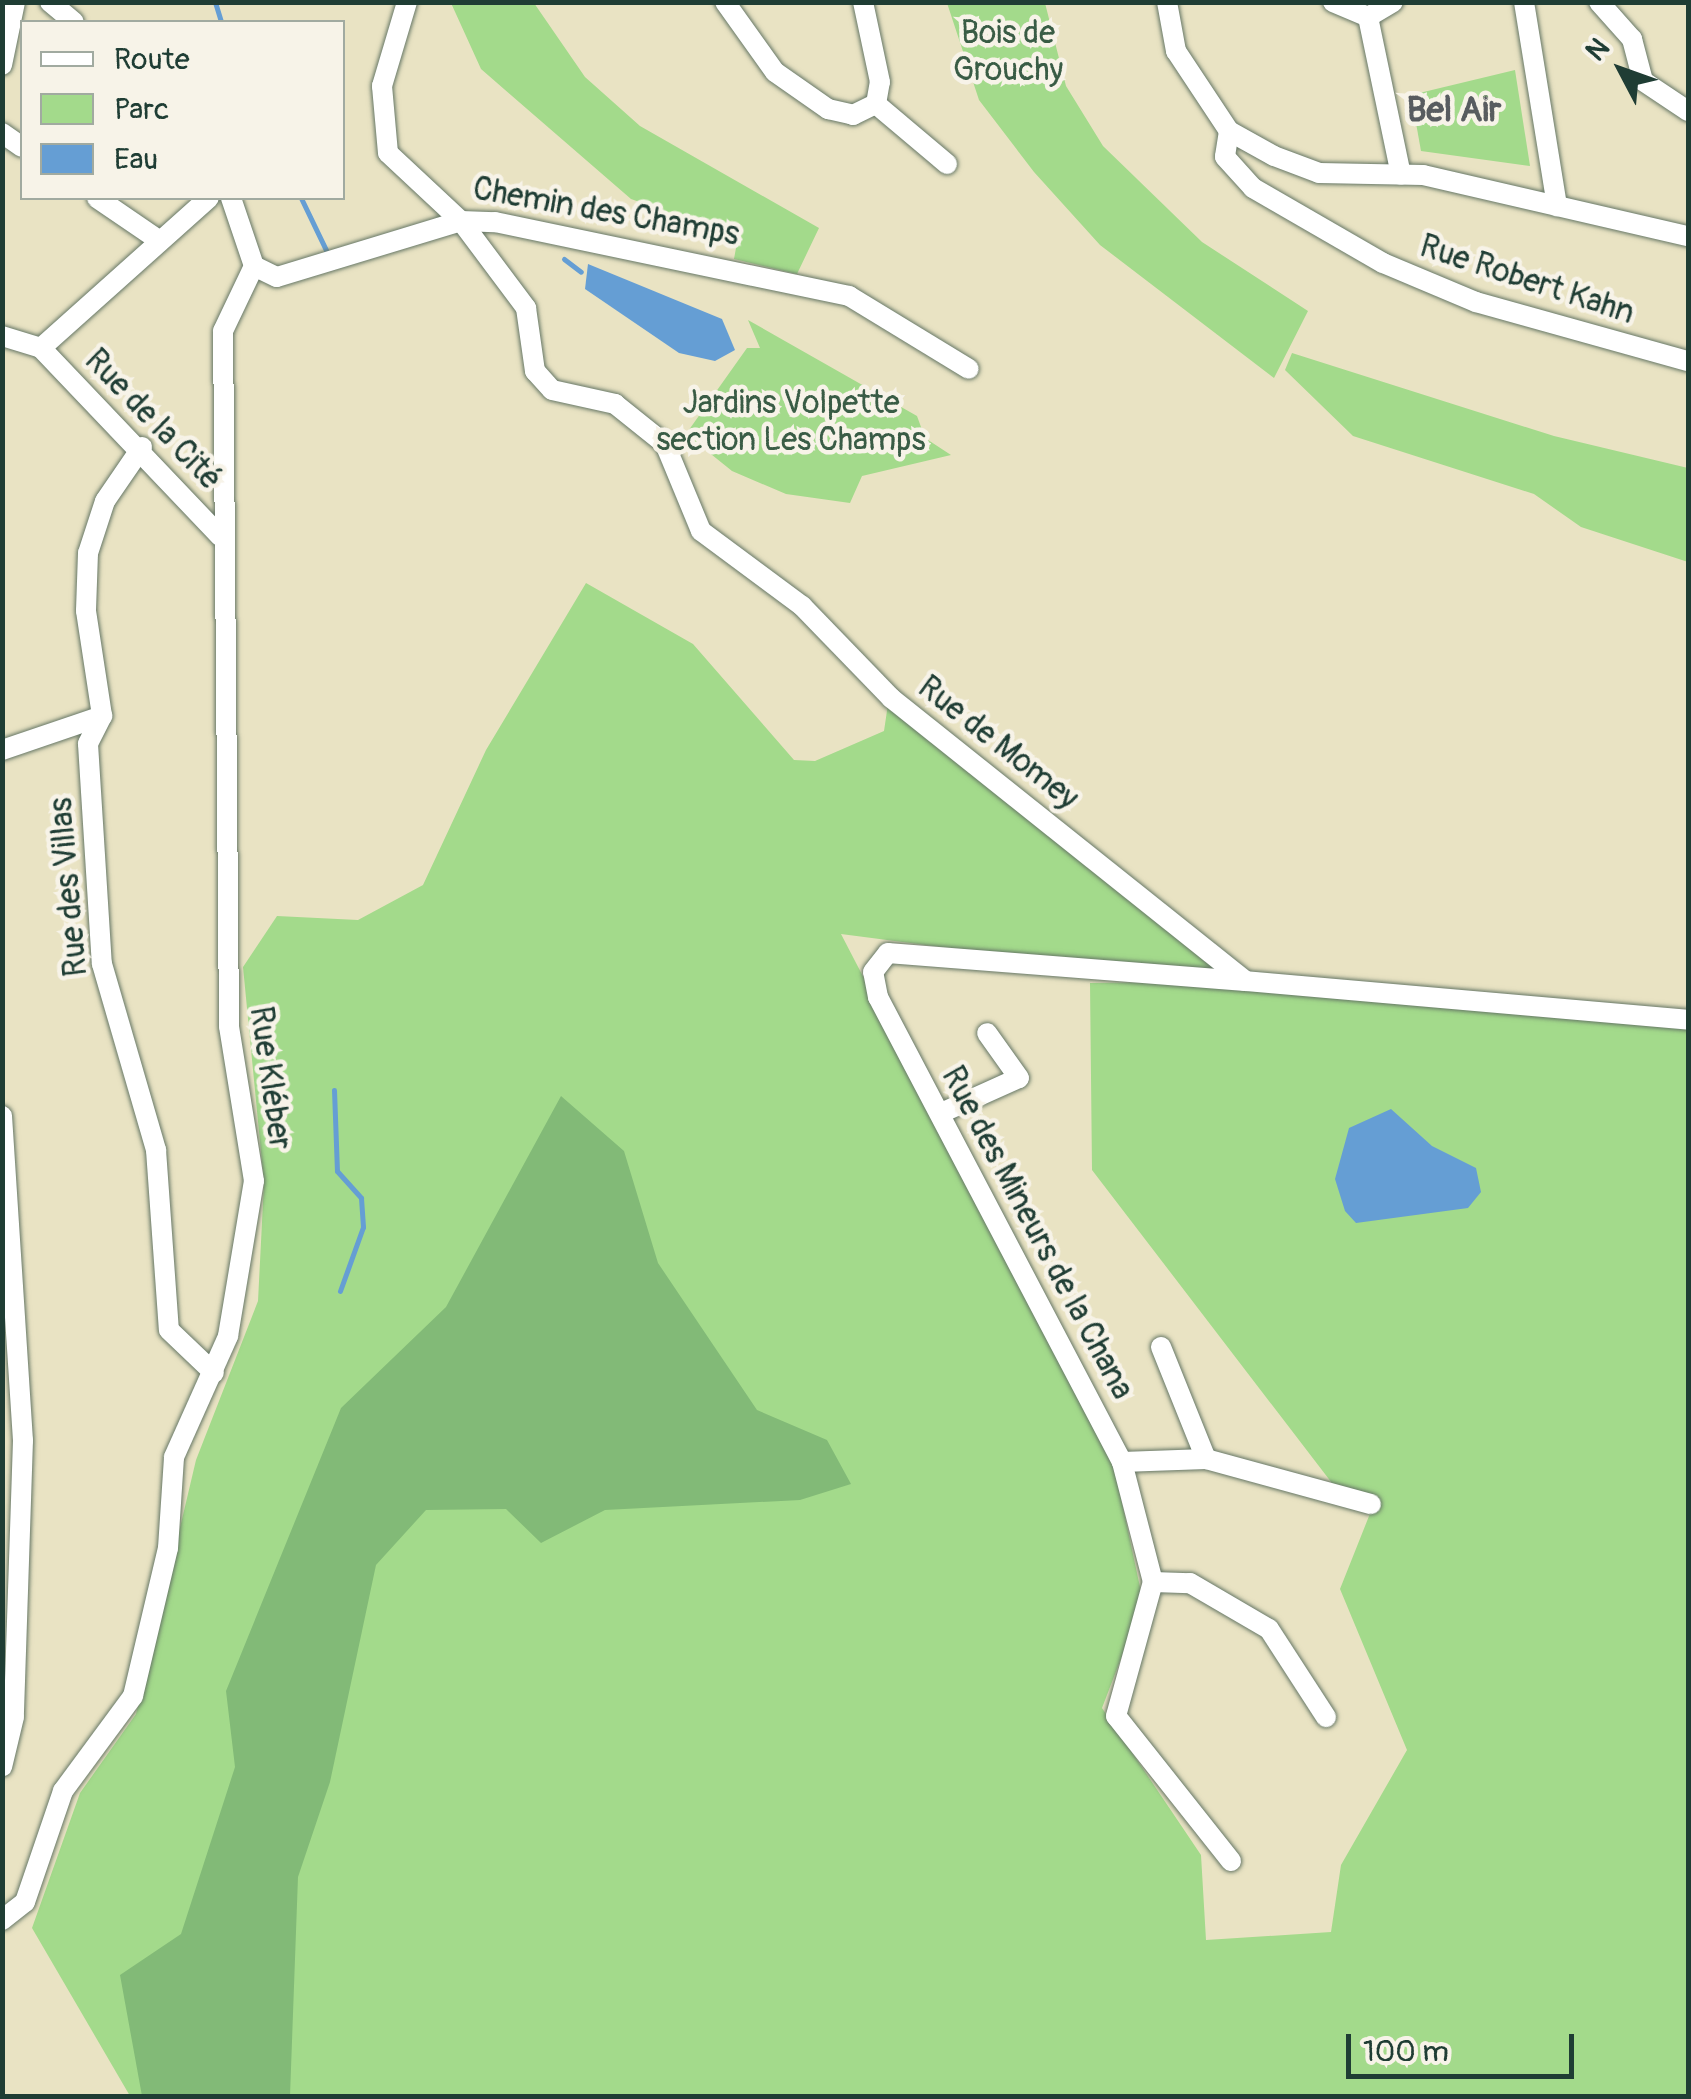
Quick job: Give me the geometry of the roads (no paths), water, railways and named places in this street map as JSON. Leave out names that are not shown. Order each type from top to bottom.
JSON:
[{"type":"street","points":[[2,65],[15,2]]},
{"type":"street","points":[[50,2],[72,20]]},
{"type":"street","points":[[725,2],[775,72],[828,109],[853,115],[876,104]]},
{"type":"street","points":[[864,2],[880,82],[876,104]]},
{"type":"street","points":[[1167,2],[1176,52],[1229,132],[1320,173],[1401,175],[1688,236]]},
{"type":"street","points":[[1332,2],[1368,18]]},
{"type":"street","points":[[1368,18],[1394,2]]},
{"type":"street","points":[[1524,2],[1556,206]]},
{"type":"street","points":[[1599,2],[1632,39],[1644,81],[1688,112]]},
{"type":"street","name":"Chemin des Champs","points":[[403,6],[382,86],[388,153],[462,222],[754,269],[849,296],[969,369]]},
{"type":"street","points":[[1368,18],[1401,175]]},
{"type":"street","points":[[876,104],[947,164]]},
{"type":"street","name":"Rue Robert Kahn","points":[[1229,132],[1225,157],[1254,188],[1383,263],[1476,302],[1688,361]]},
{"type":"street","points":[[99,200],[160,241]]},
{"type":"street","points":[[2,336],[41,348],[207,200]]},
{"type":"street","points":[[232,200],[254,266],[277,277],[462,222]]},
{"type":"street","name":"Rue de Momey","points":[[462,222],[526,308],[535,372],[552,390],[615,404],[665,444],[701,531],[802,606],[891,698],[1245,981]]},
{"type":"street","name":"Rue Kléber","points":[[2,1920],[25,1902],[63,1791],[133,1696],[168,1548],[174,1457],[214,1373],[254,1181],[228,1026],[220,536],[223,331],[254,266]]},
{"type":"street","name":"Rue de la Cité","points":[[41,348],[142,448],[220,536]]},
{"type":"street","name":"Rue des Villas","points":[[142,448],[105,501],[88,552],[86,611],[102,716],[88,744],[102,964],[156,1150],[168,1330],[214,1373]]},
{"type":"street","points":[[2,750],[102,716]]},
{"type":"street","name":"Rue des Mineurs de la Chana","points":[[1231,1860],[1116,1716],[1153,1582],[1122,1462],[878,997],[873,972],[888,953],[1245,981]]},
{"type":"street","points":[[1245,981],[1688,1020]]},
{"type":"street","points":[[941,1113],[1019,1078],[987,1034]]},
{"type":"street","points":[[2,1116],[23,1440],[2,1767]]},
{"type":"street","points":[[1162,1346],[1206,1459]]},
{"type":"street","points":[[1122,1462],[1206,1459],[1371,1504]]},
{"type":"street","points":[[1153,1582],[1190,1583],[1269,1629],[1326,1717]]},
{"type":"water","points":[[588,264],[722,319],[735,350],[715,361],[679,353],[585,289]]},
{"type":"water","points":[[1391,1109],[1432,1146],[1476,1168],[1481,1192],[1468,1208],[1356,1223],[1345,1211],[1335,1179],[1349,1128]]},
{"type":"waterway","points":[[215,2],[220,20]]},
{"type":"waterway","points":[[302,200],[327,252]]},
{"type":"waterway","points":[[564,259],[581,272]]},
{"type":"waterway","points":[[334,1090],[337,1171],[361,1198],[363,1227],[340,1291]]},
{"type":"district","name":"Bel Air","points":[[1454,110]]},
{"type":"park label","name":"Bois de Grouchy","points":[[1008,52]]},
{"type":"park label","name":"Jardins Volpette section Les Champs","points":[[791,422]]}]
